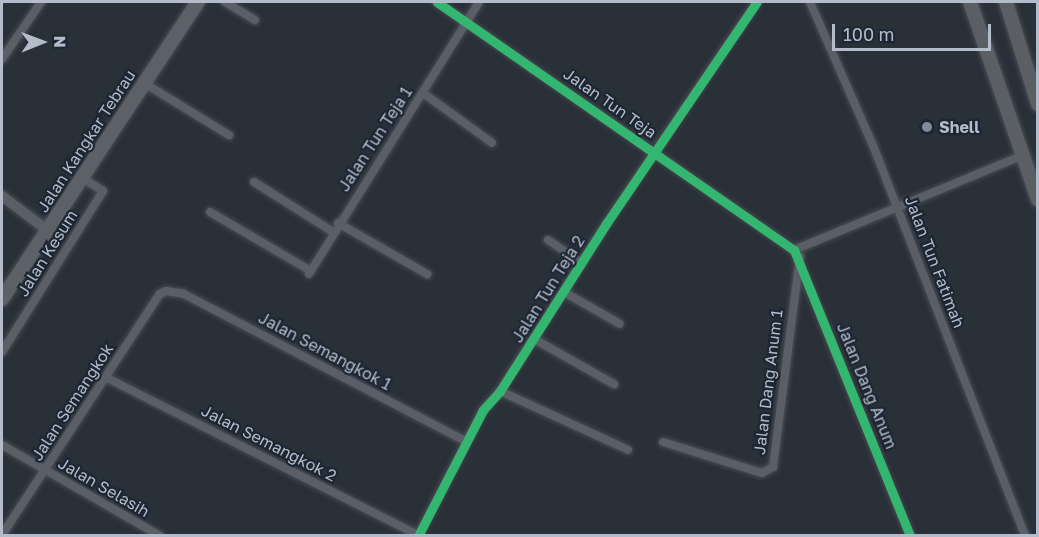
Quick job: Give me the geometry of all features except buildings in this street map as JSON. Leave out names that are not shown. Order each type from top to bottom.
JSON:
[{"type":"highway","points":[[970,2],[1038,200]]},
{"type":"highway","points":[[1006,2],[1038,104]]},
{"type":"main road","name":"Jalan Kangkar Tebrau","points":[[2,299],[198,2]]},
{"type":"street","points":[[2,59],[41,2]]},
{"type":"street","points":[[225,2],[255,20]]},
{"type":"street","name":"Jalan Tun Teja","points":[[437,2],[656,153],[797,254]]},
{"type":"street","name":"Jalan Tun Teja 1","points":[[210,212],[310,272],[338,223],[479,2]]},
{"type":"street","name":"Jalan Tun Teja 2","points":[[418,535],[465,441],[500,392],[582,263],[757,2]]},
{"type":"street","name":"Jalan Tun Fatimah","points":[[810,2],[897,208],[1025,536]]},
{"type":"street","points":[[144,83],[229,135]]},
{"type":"street","points":[[423,93],[492,143]]},
{"type":"street","points":[[797,254],[897,208],[1023,155]]},
{"type":"street","name":"Jalan Kesum","points":[[2,352],[103,191],[81,177]]},
{"type":"street","points":[[254,182],[333,232]]},
{"type":"street","points":[[2,196],[47,230]]},
{"type":"street","points":[[338,223],[427,274]]},
{"type":"street","points":[[548,240],[582,263]]},
{"type":"street","name":"Jalan Dang Anum 1","points":[[663,442],[762,473],[773,467],[797,254]]},
{"type":"street","name":"Jalan Dang Anum","points":[[797,254],[910,535]]},
{"type":"street","name":"Jalan Semangkok","points":[[2,535],[160,294],[170,291]]},
{"type":"street","name":"Jalan Semangkok 1","points":[[170,291],[184,294],[465,441]]},
{"type":"street","points":[[564,292],[620,324]]},
{"type":"street","points":[[534,339],[614,384]]},
{"type":"street","name":"Jalan Semangkok 2","points":[[106,378],[418,535]]},
{"type":"street","points":[[500,392],[628,450]]},
{"type":"street","name":"Jalan Selasih","points":[[2,445],[160,536]]},
{"type":"cycle path","points":[[437,2],[794,250],[910,535]]},
{"type":"cycle path","points":[[418,536],[483,410],[500,391],[606,224],[757,2]]},
{"type":"place","name":"Shell","points":[[927,127]]}]
